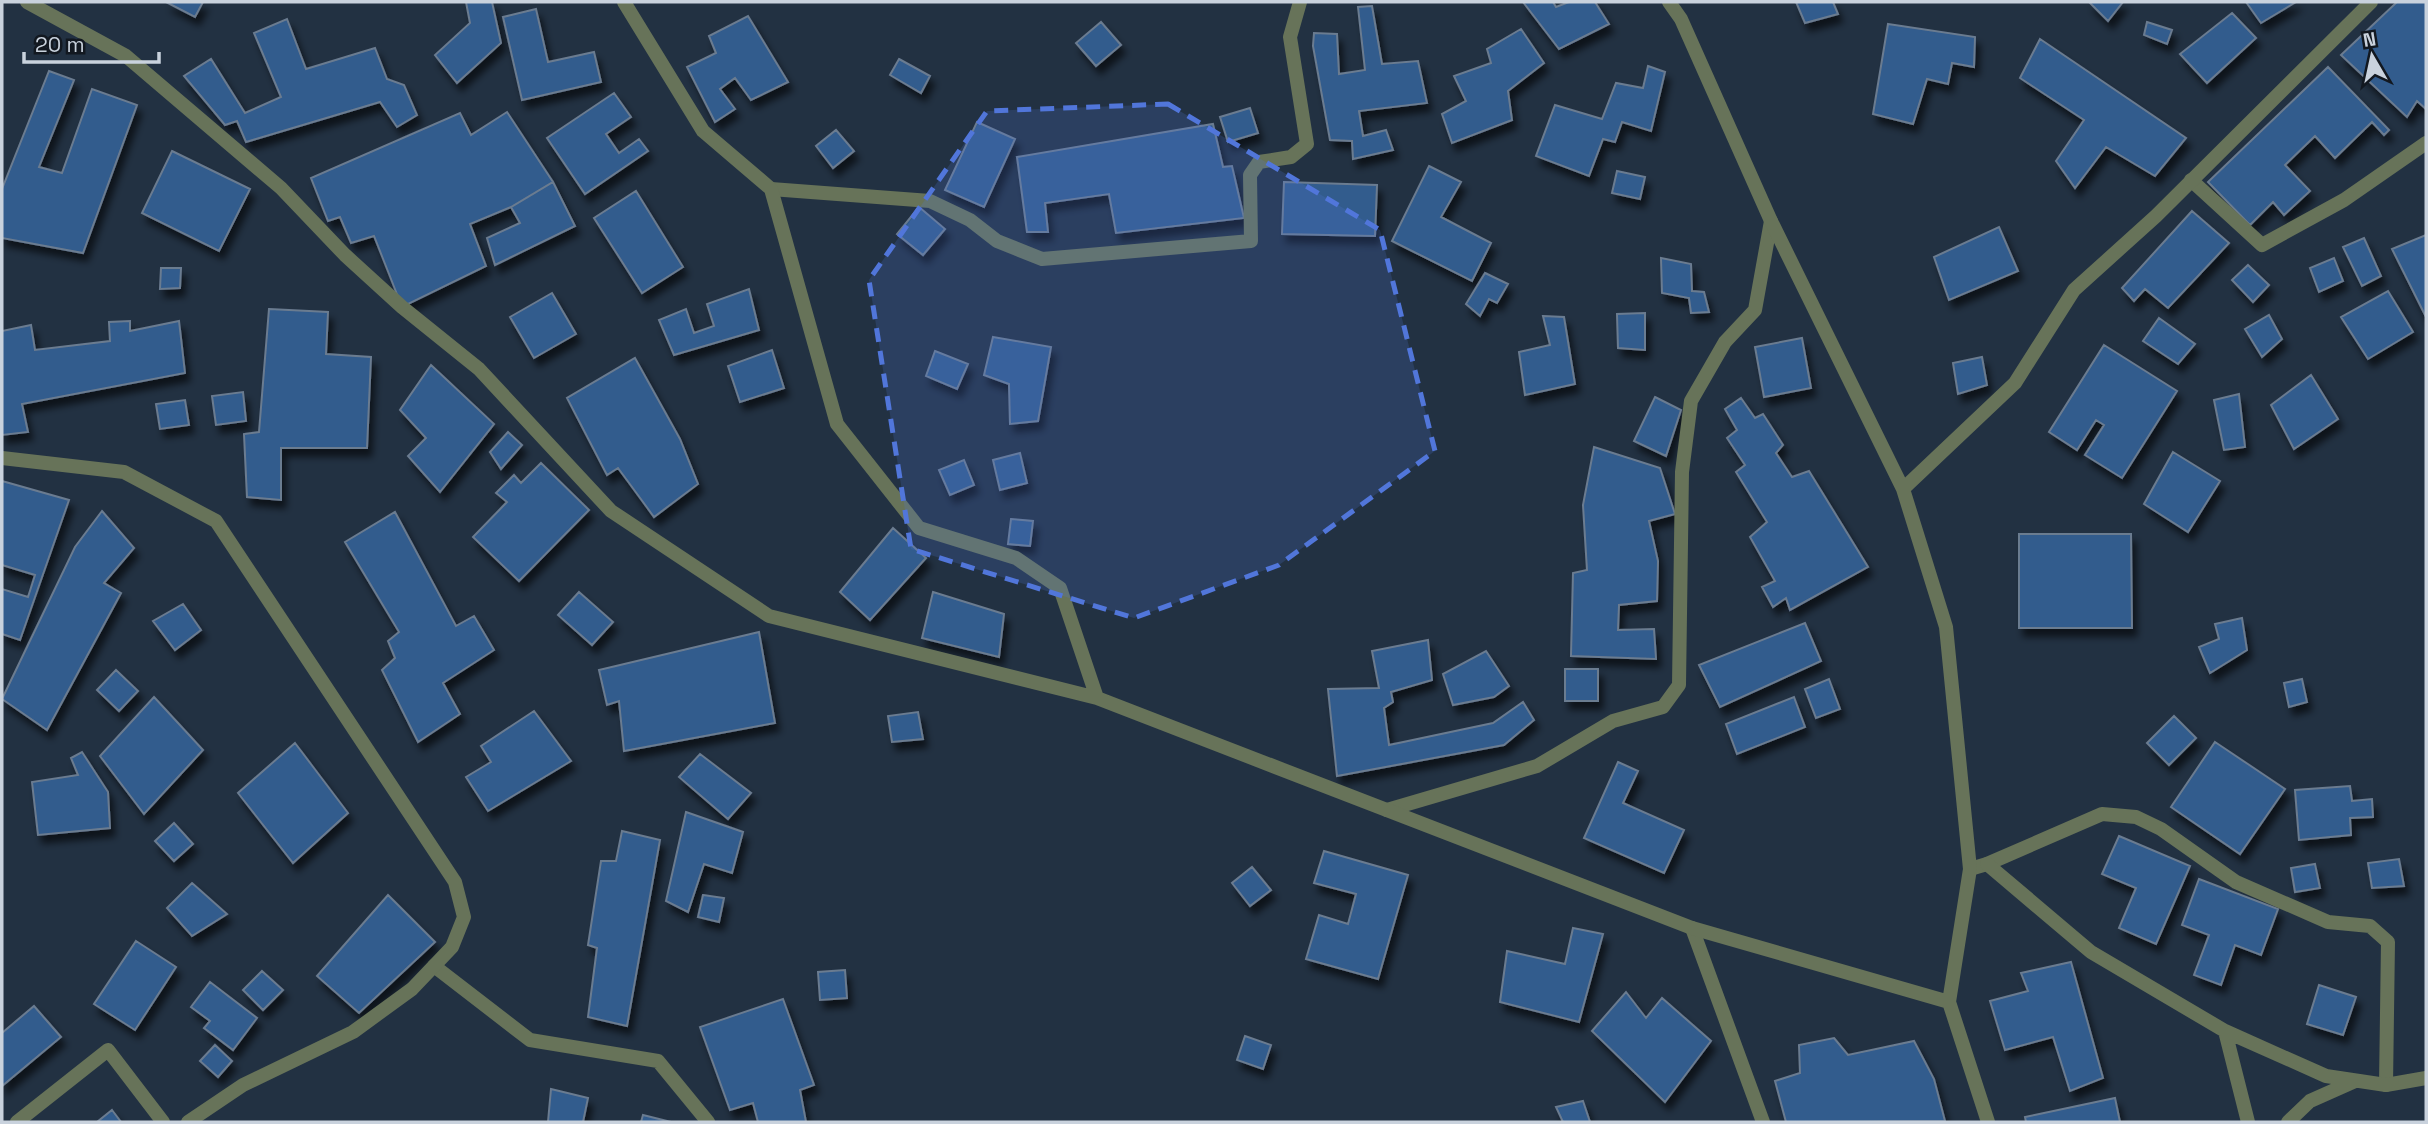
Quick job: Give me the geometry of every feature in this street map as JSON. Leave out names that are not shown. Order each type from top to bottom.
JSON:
[{"type":"street","points":[[27,2],[136,64],[281,188],[345,256],[402,307],[479,369],[611,511],[769,616],[1097,698],[1692,929],[1949,1002]]},
{"type":"street","points":[[624,2],[704,131],[771,189],[837,424],[919,528],[1016,558],[1060,588],[1097,698]]},
{"type":"street","points":[[771,189],[930,201],[970,220],[997,241],[1042,259],[1251,241],[1251,174],[1259,162],[1291,157],[1307,144],[1290,37],[1300,2]]},
{"type":"street","points":[[1669,2],[1681,19],[1771,221],[1903,489],[1946,627],[1970,869],[1949,1002],[1988,1122]]},
{"type":"street","points":[[1903,489],[2015,383],[2074,290],[2191,180],[2371,2]]},
{"type":"street","points":[[2191,180],[2262,245],[2344,200],[2426,143]]},
{"type":"street","points":[[1387,810],[1537,766],[1613,721],[1663,706],[1679,685],[1682,472],[1691,401],[1725,342],[1755,310],[1771,221]]},
{"type":"street","points":[[2,458],[124,472],[215,521],[455,882],[464,917],[452,947],[412,989],[353,1032],[243,1085],[187,1122]]},
{"type":"street","points":[[1970,869],[2102,814],[2136,817],[2161,829],[2236,882],[2328,922],[2370,926],[2388,942],[2386,1085]]},
{"type":"street","points":[[1987,864],[2091,952],[2225,1031],[2326,1076],[2386,1085],[2426,1078]]},
{"type":"street","points":[[1692,929],[1763,1122]]},
{"type":"street","points":[[434,966],[530,1040],[658,1061],[708,1122]]},
{"type":"street","points":[[2225,1031],[2248,1122]]},
{"type":"street","points":[[17,1122],[108,1050],[163,1122]]},
{"type":"street","points":[[2288,1122],[2310,1101],[2357,1080]]},
{"type":"highlighted area","points":[[1168,104],[1380,230],[1435,451],[1279,565],[1134,618],[911,549],[869,280],[987,111]]},
{"type":"building","points":[[166,2],[203,2],[195,17]]},
{"type":"building","points":[[466,2],[492,2],[501,43],[457,83],[435,55],[470,23]]},
{"type":"building","points":[[1523,2],[1553,2],[1556,7],[1569,2],[1595,2],[1609,24],[1559,49]]},
{"type":"building","points":[[1796,2],[1833,2],[1838,14],[1805,23]]},
{"type":"building","points":[[2089,2],[2123,2],[2108,21]]},
{"type":"building","points":[[2246,2],[2296,2],[2261,23]]},
{"type":"building","points":[[2397,2],[2426,2],[2426,109],[2417,101],[2407,117],[2341,55]]},
{"type":"building","points":[[1372,6],[1382,64],[1418,61],[1427,103],[1359,111],[1363,136],[1386,130],[1393,150],[1353,159],[1352,141],[1330,140],[1313,46],[1314,33],[1337,34],[1339,74],[1365,70],[1358,7]]},
{"type":"building","points":[[536,9],[548,62],[594,52],[601,82],[522,100],[503,17]]},
{"type":"building","points":[[2232,13],[2256,38],[2207,83],[2180,54]]},
{"type":"building","points":[[748,16],[788,82],[751,100],[735,78],[720,89],[735,109],[715,122],[687,67],[716,53],[709,36]]},
{"type":"building","points":[[287,19],[306,69],[375,48],[387,79],[404,85],[417,115],[397,127],[380,102],[246,142],[237,121],[225,125],[184,76],[211,59],[245,113],[281,97],[254,33]]},
{"type":"building","points":[[1101,22],[1121,45],[1096,66],[1076,43]]},
{"type":"building","points":[[2147,22],[2172,30],[2167,44],[2144,35]]},
{"type":"building","points":[[1888,24],[1975,37],[1974,67],[1952,63],[1948,84],[1927,79],[1913,124],[1873,114]]},
{"type":"building","points":[[1521,29],[1544,63],[1508,91],[1512,120],[1452,143],[1442,114],[1466,101],[1454,76],[1491,63],[1487,49]]},
{"type":"building","points":[[2040,39],[2186,138],[2155,176],[2106,147],[2075,188],[2056,161],[2084,120],[2020,78]]},
{"type":"building","points":[[899,59],[930,76],[921,93],[890,75]]},
{"type":"building","points":[[1648,66],[1665,72],[1651,131],[1622,122],[1615,142],[1603,139],[1589,176],[1536,156],[1555,105],[1602,119],[1616,83],[1643,88]]},
{"type":"building","points":[[2328,67],[2389,130],[2384,135],[2372,122],[2335,158],[2315,136],[2285,165],[2310,191],[2284,215],[2273,202],[2250,225],[2208,182]]},
{"type":"building","points":[[49,71],[74,80],[39,167],[62,173],[92,89],[137,105],[83,253],[2,238],[2,189]]},
{"type":"building","points":[[614,93],[631,117],[606,134],[619,153],[639,139],[648,151],[585,194],[547,138]]},
{"type":"building","points":[[1250,108],[1258,133],[1228,142],[1220,117]]},
{"type":"building","points":[[507,112],[553,182],[511,207],[470,224],[486,266],[402,307],[374,236],[351,243],[340,217],[328,221],[311,178],[460,113],[471,135]]},
{"type":"building","points":[[977,122],[1015,139],[984,207],[945,190]]},
{"type":"building","points":[[1213,124],[1223,167],[1232,166],[1244,218],[1116,233],[1109,194],[1045,203],[1048,232],[1027,232],[1017,157]]},
{"type":"building","points":[[836,130],[854,151],[833,168],[816,146]]},
{"type":"building","points":[[172,151],[250,189],[219,251],[142,213]]},
{"type":"building","points":[[1429,166],[1461,182],[1441,217],[1491,243],[1472,281],[1392,241]]},
{"type":"building","points":[[1617,171],[1645,177],[1640,199],[1612,193]]},
{"type":"building","points":[[553,182],[575,226],[495,265],[487,238],[520,223],[511,207]]},
{"type":"building","points":[[1284,182],[1377,185],[1375,236],[1282,234]]},
{"type":"building","points":[[636,191],[683,267],[642,293],[594,218]]},
{"type":"building","points":[[919,207],[945,229],[923,255],[897,234]]},
{"type":"building","points":[[2192,211],[2229,243],[2168,308],[2145,289],[2134,301],[2122,288]]},
{"type":"building","points":[[1999,227],[2018,271],[1949,300],[1934,257]]},
{"type":"building","points":[[2426,235],[2426,314],[2425,315],[2392,249]]},
{"type":"building","points":[[2364,238],[2381,276],[2362,286],[2343,247]]},
{"type":"building","points":[[1661,258],[1691,264],[1692,291],[1704,292],[1709,312],[1691,313],[1689,298],[1662,293]]},
{"type":"building","points":[[2334,258],[2343,281],[2319,292],[2310,268]]},
{"type":"building","points":[[2248,265],[2269,285],[2253,302],[2232,280]]},
{"type":"building","points":[[161,268],[181,268],[180,288],[160,289]]},
{"type":"building","points":[[1485,273],[1508,284],[1497,303],[1489,299],[1480,316],[1466,304]]},
{"type":"building","points":[[749,289],[759,330],[674,355],[659,320],[686,309],[694,333],[714,326],[707,304]]},
{"type":"building","points":[[2388,291],[2413,332],[2368,359],[2341,317]]},
{"type":"building","points":[[552,293],[576,334],[534,358],[510,317]]},
{"type":"building","points":[[269,309],[328,312],[326,354],[371,357],[367,448],[281,448],[281,500],[247,497],[244,434],[259,432]]},
{"type":"building","points":[[1645,313],[1645,350],[1618,348],[1617,314]]},
{"type":"building","points":[[2269,315],[2282,339],[2262,357],[2245,329]]},
{"type":"building","points":[[1543,316],[1564,317],[1575,384],[1525,395],[1519,352],[1550,345]]},
{"type":"building","points":[[2159,318],[2195,344],[2178,364],[2143,341]]},
{"type":"building","points":[[130,321],[130,331],[179,321],[185,373],[22,404],[28,432],[2,435],[2,331],[31,325],[35,350],[110,341],[109,322]]},
{"type":"building","points":[[993,337],[1051,347],[1038,421],[1010,424],[1009,384],[984,375]]},
{"type":"building","points":[[1802,338],[1811,388],[1764,397],[1755,347]]},
{"type":"building","points":[[2104,345],[2177,391],[2122,478],[2085,455],[2104,425],[2096,420],[2077,450],[2049,432]]},
{"type":"building","points":[[772,350],[784,388],[740,402],[728,366]]},
{"type":"building","points":[[935,351],[968,364],[957,389],[926,376]]},
{"type":"building","points":[[1982,357],[1987,385],[1958,394],[1953,363]]},
{"type":"building","points":[[635,358],[680,439],[698,484],[654,517],[618,468],[607,475],[567,398]]},
{"type":"building","points":[[431,365],[494,424],[440,492],[408,456],[426,438],[400,410]]},
{"type":"building","points":[[2311,375],[2338,419],[2294,449],[2271,405]]},
{"type":"building","points":[[243,392],[246,421],[216,425],[212,396]]},
{"type":"building","points":[[2239,394],[2245,447],[2224,450],[2214,400]]},
{"type":"building","points":[[1655,397],[1681,410],[1666,456],[1634,441]]},
{"type":"building","points":[[1741,398],[1755,418],[1763,414],[1783,445],[1776,453],[1792,477],[1809,471],[1868,567],[1790,610],[1786,598],[1773,607],[1762,587],[1775,581],[1750,537],[1767,522],[1736,472],[1745,465],[1727,438],[1737,430],[1725,409]]},
{"type":"building","points":[[185,400],[189,425],[160,429],[156,404]]},
{"type":"building","points":[[508,432],[522,445],[501,469],[490,452]]},
{"type":"building","points":[[1594,447],[1660,468],[1675,514],[1649,521],[1658,561],[1657,601],[1619,605],[1618,630],[1654,629],[1656,659],[1571,656],[1573,573],[1587,570],[1583,505]]},
{"type":"building","points":[[2173,452],[2220,481],[2188,532],[2144,504]]},
{"type":"building","points":[[1020,453],[1027,483],[1000,490],[993,460]]},
{"type":"building","points":[[964,460],[974,485],[950,495],[939,470]]},
{"type":"building","points":[[541,463],[589,510],[519,581],[473,537],[507,502],[496,493],[514,475],[521,483]]},
{"type":"building","points":[[2,481],[69,500],[20,640],[2,634],[2,589],[28,597],[35,575],[2,565]]},
{"type":"building","points":[[102,511],[134,548],[104,583],[121,593],[47,730],[2,699],[75,547]]},
{"type":"building","points":[[395,512],[456,626],[474,616],[494,650],[443,683],[460,714],[418,742],[382,670],[395,658],[388,641],[399,632],[345,542]]},
{"type":"building","points":[[1011,519],[1033,521],[1030,546],[1008,544]]},
{"type":"building","points":[[893,528],[926,558],[870,620],[840,592]]},
{"type":"building","points":[[2019,534],[2131,534],[2132,628],[2019,628]]},
{"type":"building","points":[[579,592],[613,622],[592,645],[558,615]]},
{"type":"building","points":[[933,592],[1004,614],[999,657],[922,638]]},
{"type":"building","points":[[183,604],[201,630],[175,650],[153,621]]},
{"type":"building","points":[[2242,618],[2247,650],[2210,673],[2199,647],[2219,639],[2215,624]]},
{"type":"building","points":[[1805,623],[1821,661],[1720,707],[1699,665]]},
{"type":"building","points":[[759,632],[775,723],[624,751],[619,701],[607,705],[599,670]]},
{"type":"building","points":[[1428,640],[1432,680],[1391,692],[1393,702],[1384,708],[1389,745],[1493,723],[1523,702],[1534,720],[1504,745],[1337,776],[1328,689],[1379,688],[1372,651]]},
{"type":"building","points":[[1486,651],[1509,686],[1494,697],[1453,705],[1443,674]]},
{"type":"building","points":[[1565,669],[1598,669],[1598,701],[1565,701]]},
{"type":"building","points":[[116,670],[138,691],[119,711],[97,690]]},
{"type":"building","points":[[1829,679],[1840,709],[1816,718],[1805,689]]},
{"type":"building","points":[[2302,679],[2307,702],[2289,707],[2284,683]]},
{"type":"building","points":[[154,697],[203,750],[144,814],[100,756]]},
{"type":"building","points":[[1794,697],[1805,727],[1737,754],[1726,724]]},
{"type":"building","points":[[534,711],[571,761],[488,811],[466,777],[491,762],[481,746]]},
{"type":"building","points":[[918,712],[923,739],[892,742],[888,716]]},
{"type":"building","points":[[2174,716],[2196,738],[2169,765],[2147,743]]},
{"type":"building","points":[[2215,742],[2285,789],[2240,854],[2171,807]]},
{"type":"building","points":[[295,743],[348,813],[293,863],[238,793]]},
{"type":"building","points":[[82,752],[108,792],[110,828],[38,835],[32,782],[78,775],[71,758]]},
{"type":"building","points":[[700,754],[751,793],[728,819],[679,777]]},
{"type":"building","points":[[1618,762],[1638,771],[1623,803],[1684,830],[1664,873],[1584,838]]},
{"type":"building","points":[[2350,786],[2352,801],[2372,799],[2373,817],[2350,818],[2351,835],[2299,840],[2295,790]]},
{"type":"building","points":[[686,812],[743,832],[732,873],[704,864],[688,912],[666,901]]},
{"type":"building","points":[[174,823],[193,844],[174,861],[155,841]]},
{"type":"building","points":[[622,831],[660,840],[627,1026],[588,1017],[597,948],[588,945],[601,861],[616,861]]},
{"type":"building","points":[[2119,836],[2190,866],[2156,944],[2119,928],[2136,888],[2102,874]]},
{"type":"building","points":[[1324,851],[1408,875],[1378,979],[1306,959],[1319,915],[1348,924],[1356,894],[1314,883]]},
{"type":"building","points":[[2399,859],[2404,886],[2372,888],[2368,863]]},
{"type":"building","points":[[2315,864],[2320,888],[2295,892],[2291,868]]},
{"type":"building","points":[[1252,867],[1271,890],[1250,906],[1232,883]]},
{"type":"building","points":[[2199,879],[2278,909],[2261,955],[2235,945],[2221,985],[2194,975],[2209,935],[2182,925]]},
{"type":"building","points":[[192,883],[227,914],[192,936],[167,908]]},
{"type":"building","points":[[388,895],[435,942],[359,1013],[317,976]]},
{"type":"building","points":[[703,895],[724,898],[719,922],[698,917]]},
{"type":"building","points":[[1573,928],[1603,934],[1579,1022],[1500,1002],[1507,951],[1565,964]]},
{"type":"building","points":[[136,941],[176,967],[135,1030],[94,1004]]},
{"type":"building","points":[[2071,962],[2103,1078],[2070,1091],[2053,1037],[2005,1050],[1990,1001],[2028,991],[2021,973]]},
{"type":"building","points":[[845,970],[847,998],[820,1000],[818,972]]},
{"type":"building","points":[[262,971],[283,990],[263,1010],[243,990]]},
{"type":"building","points":[[210,982],[257,1018],[233,1050],[204,1028],[210,1021],[191,1007]]},
{"type":"building","points":[[2319,985],[2356,997],[2343,1035],[2307,1024]]},
{"type":"building","points":[[1626,992],[1646,1018],[1662,998],[1711,1041],[1665,1102],[1592,1031]]},
{"type":"building","points":[[783,999],[814,1085],[800,1090],[806,1122],[758,1122],[753,1103],[730,1110],[700,1027]]},
{"type":"building","points":[[34,1006],[61,1037],[2,1086],[2,1033]]},
{"type":"building","points":[[1245,1036],[1271,1045],[1263,1069],[1237,1060]]},
{"type":"building","points":[[1834,1038],[1848,1055],[1914,1041],[1934,1079],[1945,1121],[1786,1122],[1775,1081],[1800,1073],[1799,1045]]},
{"type":"building","points":[[215,1045],[232,1061],[218,1077],[200,1061]]},
{"type":"building","points":[[551,1089],[588,1098],[583,1122],[548,1122]]},
{"type":"building","points":[[2115,1098],[2120,1122],[2026,1122],[2025,1117]]},
{"type":"building","points":[[1583,1101],[1590,1122],[1563,1122],[1556,1107]]},
{"type":"building","points":[[112,1110],[121,1122],[97,1122]]},
{"type":"building","points":[[643,1115],[671,1122],[641,1122]]}]
